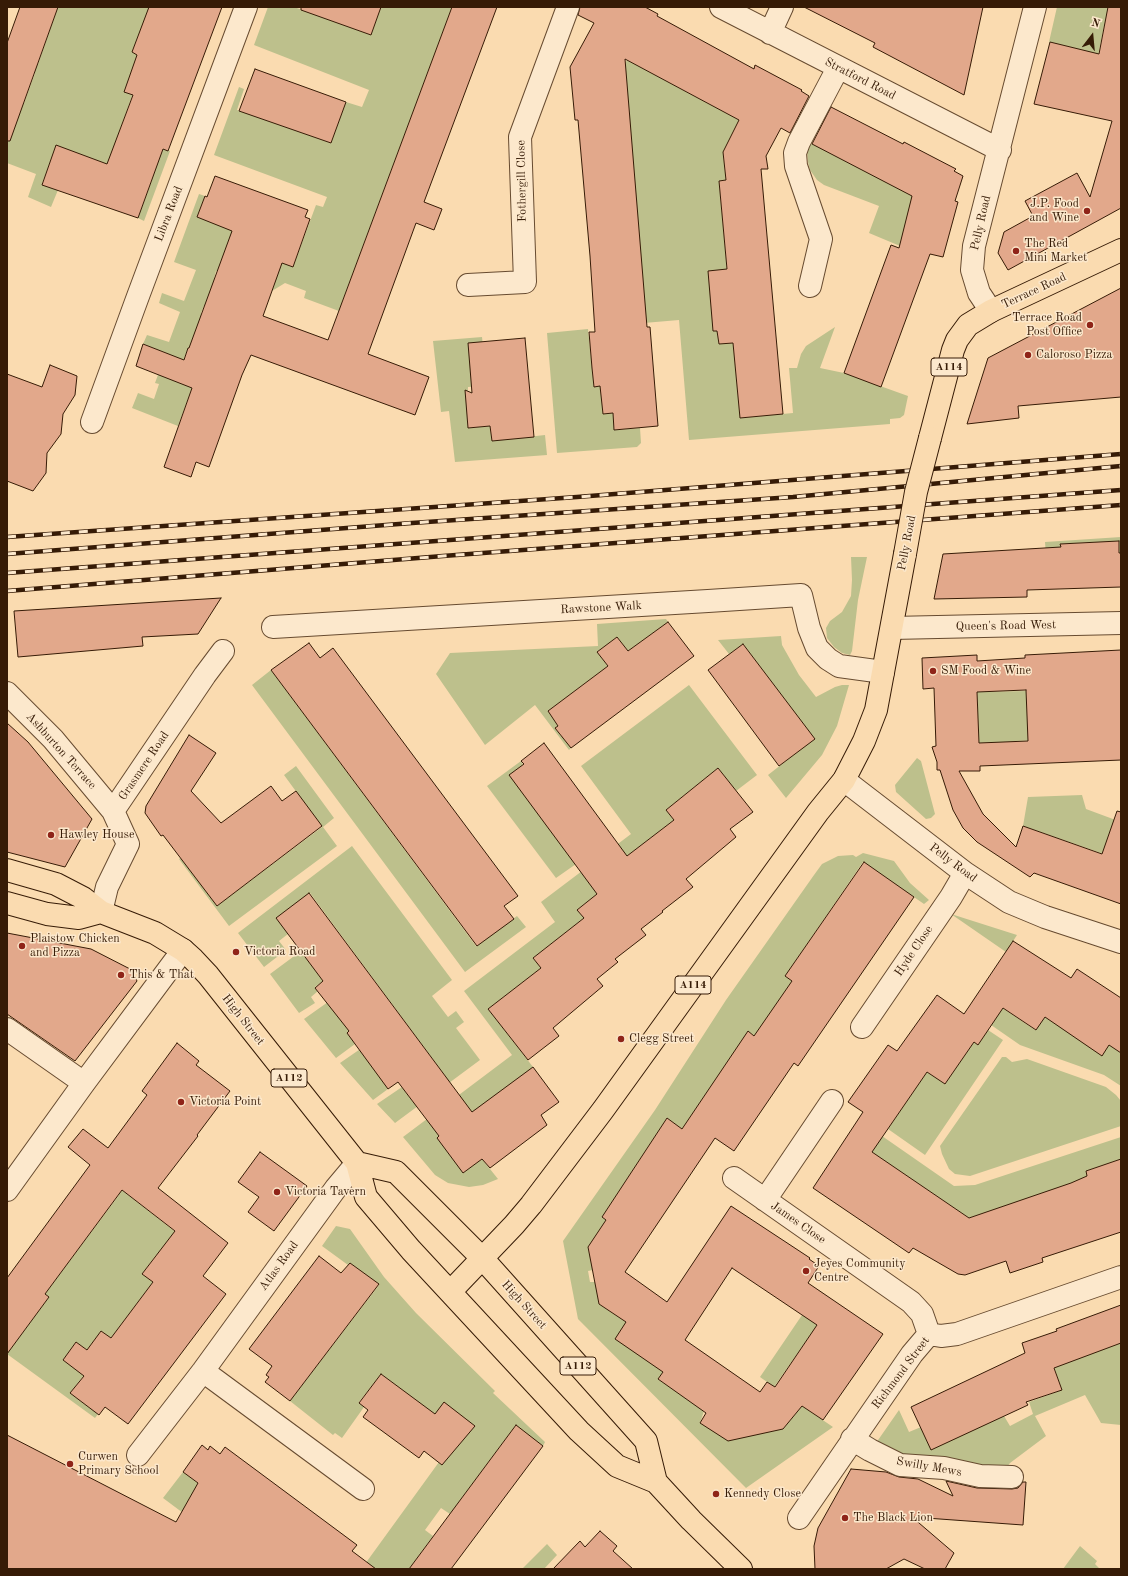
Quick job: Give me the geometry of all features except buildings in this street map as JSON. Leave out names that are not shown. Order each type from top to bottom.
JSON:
[{"type":"main road","name":"Terrace Road","points":[[991,311],[1121,250]]},
{"type":"main road","name":"Pelly Road","points":[[844,780],[864,741],[876,710],[916,492],[953,350],[957,340],[968,325],[991,311]]},
{"type":"main road","name":"A114","points":[[450,1292],[514,1226],[531,1205],[603,1110],[818,812],[844,780]]},
{"type":"main road","name":"High Street","points":[[7,870],[56,884],[83,898],[101,912],[155,933],[183,950],[208,975],[357,1163],[366,1198],[411,1250],[579,1431],[617,1466],[656,1482],[741,1569]]},
{"type":"main road","points":[[7,903],[47,914],[79,918],[101,912]]},
{"type":"main road","name":"High Street","points":[[357,1163],[396,1172],[483,1259],[646,1441],[656,1482]]},
{"type":"street","name":"Libra Road","points":[[92,422],[246,7]]},
{"type":"street","name":"Fothergill Close","points":[[468,285],[525,282],[520,137],[568,7]]},
{"type":"street","name":"Stratford Road","points":[[721,7],[1000,150]]},
{"type":"street","points":[[770,33],[782,7]]},
{"type":"street","name":"Pelly Road","points":[[991,311],[980,293],[972,270],[974,246],[1000,150],[1035,7]]},
{"type":"street","points":[[810,286],[821,239],[796,166],[795,153],[799,142],[838,68]]},
{"type":"street","name":"Rawstone Walk","points":[[273,627],[801,595],[817,648],[828,659],[839,666],[883,672]]},
{"type":"street","name":"Queen's Road West","points":[[892,628],[1121,623]]},
{"type":"street","name":"Grasmere Road","points":[[101,912],[106,887],[128,844],[113,811],[205,675],[223,651]]},
{"type":"street","name":"Ashburton Terrace","points":[[7,693],[53,739],[113,811]]},
{"type":"street","name":"Pelly Road","points":[[844,780],[966,873],[1009,902],[1045,917],[1121,942]]},
{"type":"street","name":"Hyde Close","points":[[862,1028],[966,873]]},
{"type":"street","points":[[7,1190],[183,950]]},
{"type":"street","points":[[7,1029],[84,1083]]},
{"type":"street","points":[[766,1200],[832,1101]]},
{"type":"street","name":"Atlas Road","points":[[138,1455],[203,1371],[336,1188],[357,1163]]},
{"type":"street","name":"James Close","points":[[734,1178],[911,1302],[922,1314],[929,1334]]},
{"type":"street","name":"Richmond Street","points":[[798,1518],[912,1354],[929,1334],[941,1336],[957,1334],[1121,1277]]},
{"type":"street","points":[[203,1371],[363,1489]]},
{"type":"street","name":"Swilly Mews","points":[[852,1439],[900,1465],[944,1468],[980,1476],[1012,1477]]},
{"type":"green space","points":[[58,7],[165,7],[153,40],[139,34],[132,52],[146,58],[119,132],[170,151],[144,221],[138,218],[152,180],[56,146],[42,184],[58,190],[51,207],[28,197],[36,174],[7,163],[7,97],[24,103],[35,73],[21,68],[38,64]]},
{"type":"green space","points":[[268,7],[294,7],[371,35],[381,7],[452,7],[342,302],[347,314],[304,298],[306,291],[285,283],[272,291],[216,271],[214,279],[229,284],[219,311],[204,306],[201,313],[204,354],[188,348],[185,356],[183,363],[199,369],[178,426],[132,408],[138,393],[154,399],[159,384],[155,383],[166,353],[143,344],[147,335],[169,342],[180,312],[159,303],[162,293],[184,301],[196,270],[174,262],[199,194],[205,196],[197,217],[270,244],[293,267],[316,205],[323,207],[327,197],[214,155],[239,87],[244,89],[237,110],[331,143],[346,102],[362,107],[369,90],[254,45]]},
{"type":"green space","points":[[1057,7],[1121,7],[1121,29],[1104,26],[1098,56],[1121,61],[1121,75],[1096,70],[1093,83],[1070,79],[1073,65],[1046,58],[1046,54],[1067,60],[1070,47],[1049,42]]},
{"type":"green space","points":[[627,60],[739,120],[723,152],[725,172],[762,177],[719,181],[727,269],[713,324],[713,331],[717,331],[719,344],[733,343],[740,418],[793,413],[789,368],[797,368],[801,354],[806,346],[835,327],[820,368],[844,373],[908,396],[904,415],[900,418],[890,419],[890,424],[689,440],[679,320],[597,327],[618,77]]},
{"type":"green space","points":[[809,142],[913,196],[900,246],[869,233],[879,206],[824,185],[817,180],[810,170],[808,162],[807,151]]},
{"type":"green space","points":[[588,329],[594,386],[611,385],[612,400],[602,401],[603,414],[613,413],[615,430],[640,428],[641,443],[637,447],[557,453],[547,333]]},
{"type":"green space","points":[[482,337],[487,386],[468,387],[468,428],[490,426],[492,441],[545,435],[547,455],[455,462],[449,411],[441,412],[433,341]]},
{"type":"green space","points":[[1121,537],[1121,553],[1119,553],[1118,541],[1109,542],[1109,553],[1094,542],[1061,544],[1061,554],[1046,555],[1045,542]]},
{"type":"green space","points":[[851,557],[867,557],[858,600],[852,651],[850,655],[842,653],[834,647],[827,638],[826,628],[830,621],[842,612],[851,596]]},
{"type":"green space","points":[[666,619],[668,622],[628,651],[617,637],[597,652],[608,666],[548,711],[558,726],[555,728],[561,736],[565,734],[573,746],[569,750],[535,705],[485,745],[436,674],[450,653],[598,646],[597,624]]},
{"type":"green space","points":[[781,636],[782,645],[799,675],[816,697],[835,687],[849,685],[837,726],[822,755],[786,798],[768,775],[814,739],[743,644],[729,654],[718,640]]},
{"type":"green space","points":[[271,670],[476,946],[517,916],[526,927],[465,972],[252,685]]},
{"type":"green space","points":[[689,685],[757,775],[736,791],[718,768],[666,810],[674,820],[622,860],[629,869],[577,910],[584,918],[533,958],[541,968],[488,1009],[533,1067],[463,1173],[482,1159],[498,1179],[483,1185],[469,1187],[448,1183],[435,1175],[403,1137],[512,1055],[464,991],[555,922],[541,902],[631,834],[581,766]]},
{"type":"green space","points":[[1026,691],[1026,698],[1121,692],[1121,737],[1015,741],[1016,764],[980,766],[977,692]]},
{"type":"green space","points":[[917,758],[921,761],[935,814],[931,818],[926,819],[896,792],[895,785]]},
{"type":"green space","points":[[521,761],[576,864],[556,878],[487,786]]},
{"type":"green space","points":[[296,766],[334,818],[323,827],[337,846],[229,926],[179,859],[190,851],[217,906],[322,827],[284,775]]},
{"type":"green space","points":[[1082,795],[1086,809],[1121,822],[1121,860],[1023,826],[1028,797]]},
{"type":"green space","points":[[352,846],[452,980],[432,996],[448,1017],[456,1011],[464,1022],[456,1028],[480,1060],[395,1123],[377,1104],[402,1087],[413,1102],[446,1077],[310,893],[288,934],[279,941],[286,950],[264,967],[238,933]]},
{"type":"green space","points":[[863,853],[894,861],[910,883],[929,900],[924,904],[863,862],[785,976],[792,981],[755,1036],[748,1032],[682,1129],[667,1118],[602,1217],[606,1220],[588,1247],[593,1270],[588,1271],[590,1282],[595,1282],[599,1304],[626,1322],[663,1372],[658,1379],[704,1411],[700,1423],[728,1440],[783,1429],[802,1406],[833,1427],[746,1488],[578,1319],[563,1241],[655,1110],[726,1000],[822,864],[838,856],[853,855],[856,857]]},
{"type":"green space","points":[[951,914],[1017,935],[1006,952]]},
{"type":"green space","points":[[301,951],[323,981],[315,987],[318,991],[311,997],[315,1003],[299,1013],[270,974]]},
{"type":"green space","points":[[979,992],[1035,1030],[1045,1017],[1109,1045],[1121,1053],[1121,1086],[1104,1075],[1020,1045],[968,1009]]},
{"type":"green space","points":[[335,997],[355,1044],[336,1058],[304,1019]]},
{"type":"green space","points":[[988,1030],[1003,1040],[925,1155],[888,1129],[927,1072],[945,1084],[974,1042],[978,1045]]},
{"type":"green space","points":[[369,1043],[388,1089],[373,1100],[340,1063]]},
{"type":"green space","points":[[1002,1057],[1006,1057],[1012,1062],[1027,1059],[1106,1087],[1121,1101],[1121,1126],[970,1176],[955,1174],[949,1169],[940,1146]]},
{"type":"green space","points":[[859,1120],[954,1186],[975,1185],[1121,1137],[1121,1159],[1086,1171],[1088,1178],[969,1218],[848,1136]]},
{"type":"green space","points":[[92,1167],[200,1251],[156,1255],[142,1274],[153,1282],[111,1338],[101,1331],[87,1350],[76,1342],[63,1360],[84,1375],[70,1393],[98,1414],[95,1418],[7,1354],[7,1350],[9,1351],[49,1297],[45,1294],[119,1195]]},
{"type":"green space","points":[[336,1226],[350,1229],[384,1277],[416,1313],[495,1391],[493,1393],[545,1442],[543,1446],[515,1426],[450,1514],[441,1508],[425,1530],[433,1536],[409,1569],[352,1569],[365,1564],[439,1462],[435,1415],[381,1374],[359,1402],[364,1407],[342,1438],[335,1433],[333,1435],[290,1401],[379,1285],[350,1263],[348,1265],[322,1246]]},
{"type":"green space","points":[[819,1290],[834,1301],[774,1387],[760,1377]]},
{"type":"green space","points":[[1121,1343],[1121,1425],[1101,1423],[1085,1395],[1035,1416],[1046,1436],[1010,1463],[1007,1467],[980,1471],[901,1457],[876,1443],[899,1410],[909,1432],[921,1427],[1004,1416],[1010,1426],[1033,1414],[1029,1402],[1062,1390],[1054,1367]]},
{"type":"green space","points":[[183,1472],[262,1531],[258,1569],[163,1498]]},
{"type":"green space","points":[[547,1544],[557,1555],[544,1569],[522,1569]]},
{"type":"green space","points":[[1080,1546],[1097,1561],[1095,1564],[1100,1569],[1063,1569]]},
{"type":"railway","points":[[7,537],[577,497],[1121,454]]},
{"type":"railway","points":[[7,554],[412,523],[793,497],[1121,466]]},
{"type":"railway","points":[[7,573],[1121,490]]},
{"type":"railway","points":[[7,591],[443,556],[1121,505]]},
{"type":"place","name":"J.P. Food and Wine","points":[[1087,211]]},
{"type":"place","name":"The Red Mini Market","points":[[1016,251]]},
{"type":"place","name":"Terrace Road Post Office","points":[[1090,325]]},
{"type":"place","name":"Caloroso Pizza","points":[[1028,355]]},
{"type":"place","name":"SM Food & Wine","points":[[933,671]]},
{"type":"place","name":"Hawley House","points":[[51,835]]},
{"type":"place","name":"Plaistow Chicken and Pizza","points":[[22,946]]},
{"type":"place","name":"Victoria Road","points":[[236,952]]},
{"type":"place","name":"This & That","points":[[121,975]]},
{"type":"place","name":"Clegg Street","points":[[621,1039]]},
{"type":"place","name":"Victoria Point","points":[[181,1102]]},
{"type":"place","name":"Victoria Tavern","points":[[277,1192]]},
{"type":"place","name":"Jeyes Community Centre","points":[[806,1271]]},
{"type":"place","name":"Curwen Primary School","points":[[70,1464]]},
{"type":"place","name":"Kennedy Close","points":[[716,1494]]},
{"type":"place","name":"The Black Lion","points":[[845,1518]]}]
